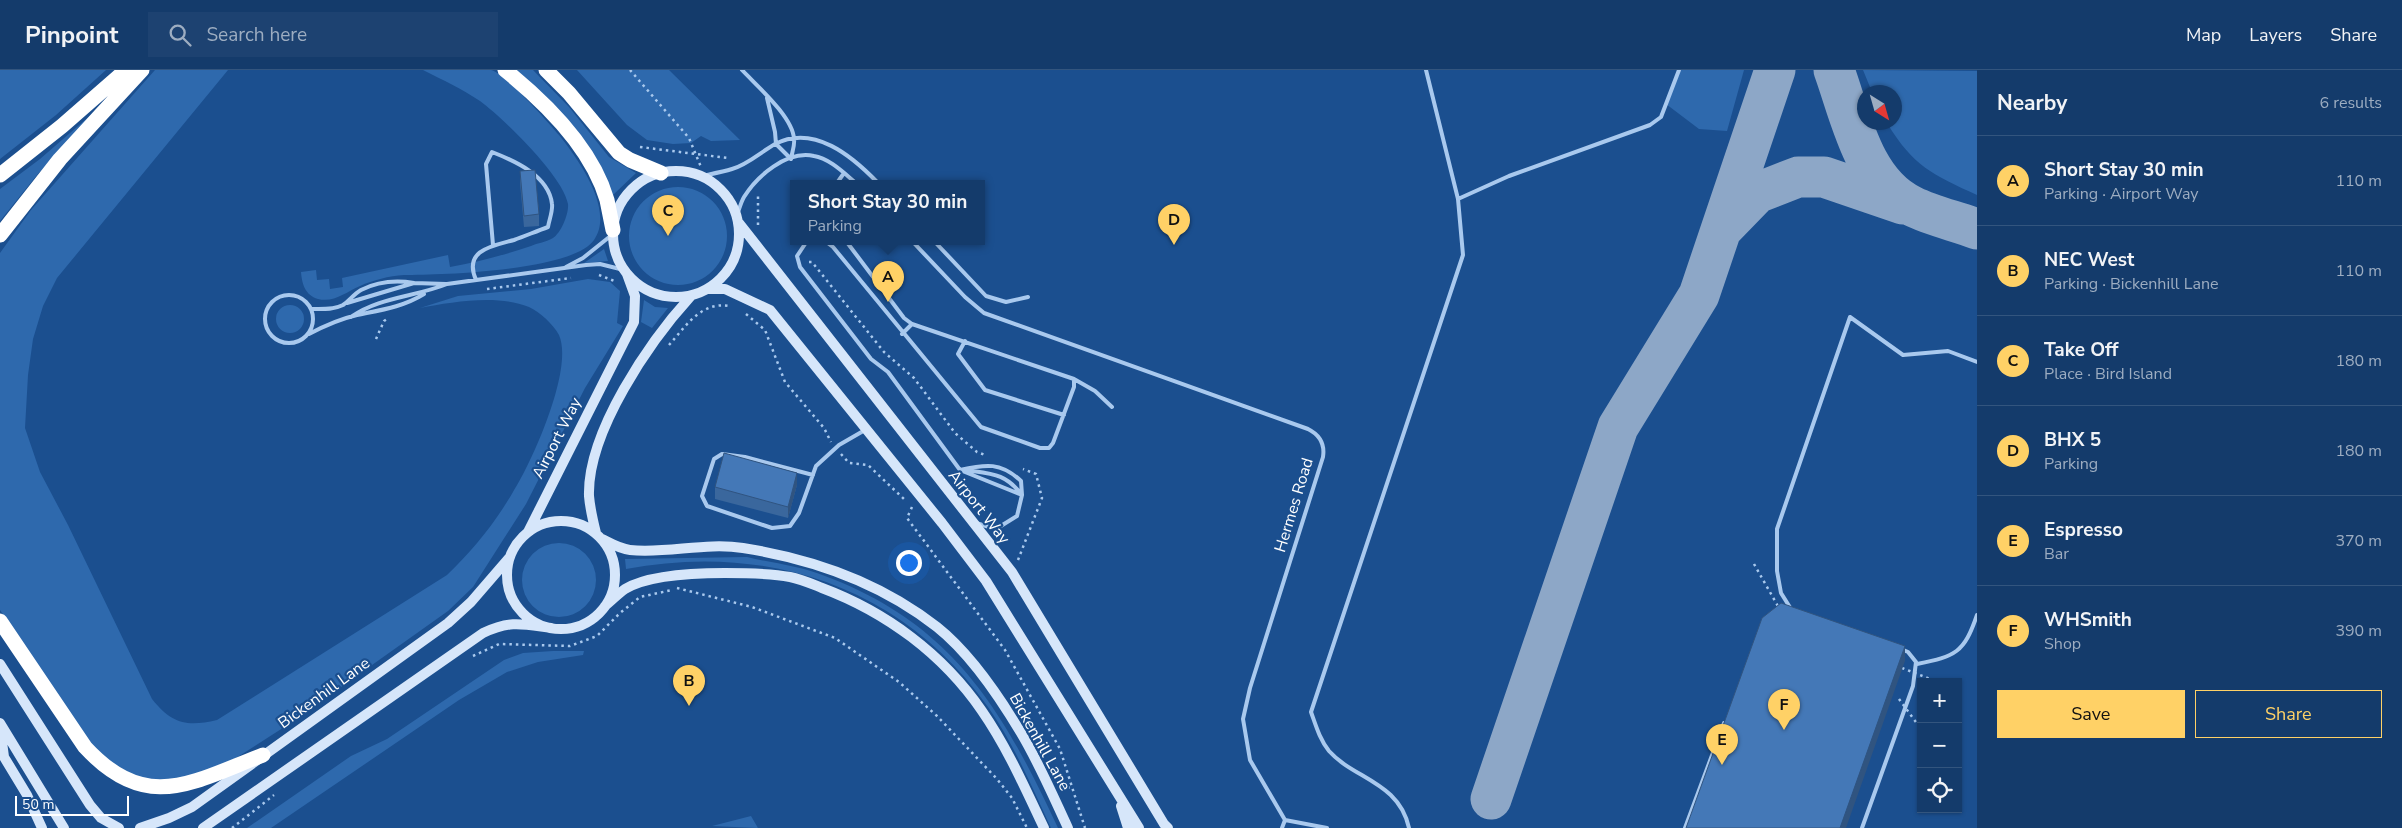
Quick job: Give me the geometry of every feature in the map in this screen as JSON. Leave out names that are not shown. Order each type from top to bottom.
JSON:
[{"type":"highway","points":[[0,175],[62,126],[126,70]]},
{"type":"highway","points":[[0,235],[60,159],[142,70]]},
{"type":"highway","points":[[505,70],[554,114],[584,154],[606,198],[613,232]]},
{"type":"highway","points":[[546,70],[569,93],[619,153],[630,160],[662,173]]},
{"type":"highway","points":[[0,621],[85,747],[98,761],[120,776],[153,787],[181,786],[213,776],[263,755]]},
{"type":"main road","points":[[683,171],[702,176],[724,193],[738,219],[739,246],[731,267],[721,280],[692,296],[669,297],[648,291],[625,272],[616,255],[613,232],[619,207],[626,195],[638,184],[662,173],[683,171]]},
{"type":"main road","name":"Airport Way","points":[[738,219],[1012,572],[1168,828]]},
{"type":"main road","name":"Airport Way","points":[[528,532],[634,322],[634,296],[625,272]]},
{"type":"main road","points":[[709,288],[725,289],[770,310],[866,429],[986,581],[1139,828]]},
{"type":"main road","points":[[599,536],[589,494],[595,456],[609,419],[625,387],[658,335],[692,296]]},
{"type":"main road","points":[[203,828],[483,633],[502,625],[518,624],[551,628],[566,628],[581,625],[594,617],[605,606],[613,586],[614,565],[610,551],[599,536],[584,525],[570,521],[540,524],[528,532],[516,543],[509,558],[506,573],[508,588],[514,602],[524,614],[536,623],[551,628]]},
{"type":"main road","name":"Bickenhill Lane","points":[[599,536],[628,550],[689,547],[741,548],[806,561],[847,576],[893,597],[937,628],[967,658],[997,696],[1022,734],[1068,828]]},
{"type":"main road","name":"Bickenhill Lane","points":[[140,828],[169,818],[192,807],[448,622],[472,602],[509,558]]},
{"type":"main road","name":"Bickenhill Lane","points":[[605,606],[626,589],[646,581],[686,574],[712,573],[752,573],[790,577],[862,605],[920,644],[951,670],[982,711],[1009,755],[1044,828]]},
{"type":"main road","points":[[0,664],[90,805],[101,818],[118,828]]},
{"type":"main road","points":[[0,723],[4,758],[27,795],[42,828]]},
{"type":"main road","points":[[0,723],[64,828]]},
{"type":"main road","points":[[1115,788],[1128,828]]},
{"type":"lane","points":[[742,70],[767,98],[781,110],[794,139],[791,158]]},
{"type":"lane","points":[[1409,828],[1408,820],[1392,796],[1374,780],[1343,762],[1329,751],[1318,733],[1311,712],[1463,255],[1458,199],[1426,70]]},
{"type":"lane","points":[[1458,199],[1509,176],[1650,125],[1661,117],[1679,70]]},
{"type":"lane","points":[[767,98],[776,144],[791,158]]},
{"type":"lane","points":[[702,176],[731,170],[776,144],[801,138],[821,141],[838,149],[865,169],[875,180]]},
{"type":"lane","points":[[476,280],[471,269],[474,260],[483,250],[548,227],[552,204],[542,180],[508,158],[492,152],[486,164],[493,245]]},
{"type":"lane","points":[[738,219],[744,198],[765,172],[791,158],[801,155],[815,156],[852,180]]},
{"type":"lane","points":[[839,180],[844,174]]},
{"type":"lane","points":[[562,269],[583,258],[613,232]]},
{"type":"lane","points":[[804,245],[797,256],[800,267],[871,359],[888,372],[960,470],[995,486],[1022,495]]},
{"type":"lane","points":[[831,245],[902,334],[933,368],[981,427],[1040,448],[1049,448],[1053,443],[1064,415],[1074,387],[1074,379]]},
{"type":"lane","points":[[849,245],[904,318],[912,324],[1074,379],[1095,392],[1112,407]]},
{"type":"lane","name":"Hermes Road","points":[[916,245],[965,297],[984,313],[1308,429],[1320,438],[1324,451],[1323,457],[1250,688],[1243,719],[1250,760],[1284,820]]},
{"type":"lane","points":[[938,245],[986,296],[1006,302],[1028,298]]},
{"type":"lane","points":[[342,305],[359,291],[375,285],[401,280],[414,283],[447,284],[600,264],[625,272]]},
{"type":"lane","points":[[312,309],[332,309],[414,283]]},
{"type":"lane","points":[[308,334],[314,322],[312,309],[306,301],[299,296],[282,296],[270,304],[265,317],[268,329],[278,340],[294,342],[308,334],[351,317],[394,308],[411,302],[447,284]]},
{"type":"lane","points":[[351,317],[372,304],[426,293]]},
{"type":"lane","points":[[1790,609],[1781,593],[1777,570],[1777,529],[1850,317],[1903,355],[1948,351],[1977,362]]},
{"type":"lane","points":[[902,334],[912,324]]},
{"type":"lane","points":[[965,341],[958,354],[985,390],[1064,415]]},
{"type":"lane","points":[[813,475],[745,457],[722,454],[714,459],[702,496],[707,506],[772,528],[790,526],[799,513],[813,475],[816,466],[836,448],[866,429]]},
{"type":"lane","points":[[960,470],[975,466],[996,466],[1009,470],[1021,481],[1022,495],[1017,516],[996,528],[972,522]]},
{"type":"lane","points":[[960,470],[988,474],[1011,481],[1022,495]]},
{"type":"lane","points":[[1781,611],[1790,609],[1800,612]]},
{"type":"lane","points":[[1918,664],[1958,651],[1969,639],[1977,615]]},
{"type":"lane","points":[[1862,828],[1913,686],[1916,662],[1908,652],[1899,648]]},
{"type":"lane","points":[[1685,828],[1726,719]]},
{"type":"lane","points":[[1282,828],[1284,820],[1327,828]]},
{"type":"path","points":[[630,70],[689,138],[698,155],[702,176]]},
{"type":"path","points":[[637,146],[728,158]]},
{"type":"path","points":[[798,261],[812,262],[884,352],[914,378],[956,434],[977,452],[985,456]]},
{"type":"path","points":[[593,275],[609,278],[621,288]]},
{"type":"path","points":[[486,289],[572,278]]},
{"type":"path","points":[[669,346],[698,312],[712,305],[737,308]]},
{"type":"path","points":[[744,313],[765,330],[785,382],[824,428],[828,440],[849,463],[868,465],[913,508],[907,518],[1004,650],[1060,749],[1084,828]]},
{"type":"path","points":[[376,339],[384,321],[392,316]]},
{"type":"path","points":[[1017,563],[1042,498],[1036,474],[1019,468]]},
{"type":"path","points":[[1754,564],[1781,611]]},
{"type":"path","points":[[466,660],[499,644],[570,646],[597,636],[620,612],[640,597],[678,588],[752,608],[835,638],[899,682],[937,716],[997,779],[1012,798],[1027,828]]},
{"type":"path","points":[[1902,668],[1928,678]]},
{"type":"path","points":[[1899,699],[1917,724]]},
{"type":"path","points":[[232,828],[278,792]]},
{"type":"shaded area","points":[[0,70],[106,70],[56,115],[0,159]]},
{"type":"shaded area","points":[[155,70],[228,70],[57,278],[43,306],[33,339],[28,375],[25,428],[40,472],[68,525],[152,699],[166,714],[173,718],[189,723],[217,720],[447,575],[483,536],[513,492],[540,438],[556,392],[561,370],[562,350],[559,335],[550,323],[537,312],[516,303],[474,300],[420,308],[458,296],[531,289],[588,279],[610,282],[620,291],[617,323],[623,326],[585,388],[526,504],[473,587],[448,611],[289,724],[222,767],[194,779],[145,781],[96,755],[0,610],[0,253],[31,210]]},
{"type":"shaded area","points":[[423,70],[491,70],[498,73],[526,99],[567,145],[591,185],[600,214],[599,228],[594,240],[581,250],[561,259],[534,265],[475,272],[393,276],[365,284],[329,300],[318,299],[307,292],[302,281],[301,272],[316,270],[317,280],[329,279],[330,289],[343,287],[342,278],[448,255],[450,267],[501,255],[551,239],[556,236],[564,223],[568,204],[564,192],[531,148],[503,120],[480,101]]},
{"type":"shaded area","points":[[515,70],[533,70],[569,107],[609,157],[636,173],[613,195]]},
{"type":"shaded area","points":[[577,70],[669,70],[740,140],[711,141],[701,136],[691,143],[673,144],[647,140],[627,125]]},
{"type":"shaded area","points":[[1679,70],[1744,70],[1727,131],[1699,129],[1666,104]]},
{"type":"shaded area","points":[[1863,70],[1977,71],[1977,195],[1925,168],[1906,150],[1897,138],[1892,130],[1902,130],[1902,85],[1869,85]]},
{"type":"shaded area","points":[[100,107],[37,175],[0,221],[0,189],[40,159]]},
{"type":"shaded area","points":[[678,187],[697,191],[712,202],[723,217],[727,236],[723,255],[712,270],[697,281],[678,285],[659,281],[644,270],[633,255],[629,236],[633,217],[644,202],[659,191]]},
{"type":"shaded area","points":[[604,249],[608,261],[584,263]]},
{"type":"shaded area","points":[[644,300],[655,307],[668,308],[652,328],[641,322]]},
{"type":"shaded area","points":[[290,305],[300,309],[304,319],[300,329],[290,333],[280,329],[276,319],[280,309]]},
{"type":"shaded area","points":[[559,543],[573,546],[585,554],[593,566],[596,580],[593,594],[585,606],[573,614],[559,617],[545,614],[533,606],[525,594],[522,580],[525,566],[533,554],[545,546]]},
{"type":"shaded area","points":[[747,557],[816,573],[870,596],[908,619],[940,646],[969,676],[994,709],[1037,785],[1058,828],[1051,828],[1030,781],[988,707],[954,666],[916,631],[874,603],[828,583],[781,569],[731,562],[679,562],[626,569],[625,559]]},
{"type":"shaded area","points":[[584,651],[583,655],[538,662],[507,672],[459,700],[271,828],[247,828],[351,756],[387,739],[504,660],[523,653]]},
{"type":"shaded area","points":[[751,816],[758,828],[712,826]]},
{"type":"building","points":[[535,170],[539,214],[524,216],[520,171]]},
{"type":"building","points":[[724,453],[797,473],[788,507],[715,487]]},
{"type":"building","points":[[1781,603],[1905,646],[1840,828],[1686,828],[1762,618]]},
{"type":"taxiway","points":[[1491,799],[1618,427],[1699,295],[1775,70]]},
{"type":"taxiway","points":[[1834,70],[1861,147],[1870,165],[1882,182],[1895,195],[1912,206],[1977,229]]},
{"type":"taxiway","points":[[1724,227],[1757,193],[1798,177],[1824,177],[1903,204]]},
{"type":"place","name":"Take Off","points":[[668,236]]},
{"type":"place","name":"BHX 5","points":[[1174,245]]},
{"type":"place","name":"Short Stay 30 min","points":[[888,302]]},
{"type":"place","name":"NEC West","points":[[689,706]]},
{"type":"place","name":"WHSmith","points":[[1784,730]]},
{"type":"place","name":"Espresso","points":[[1722,765]]}]
